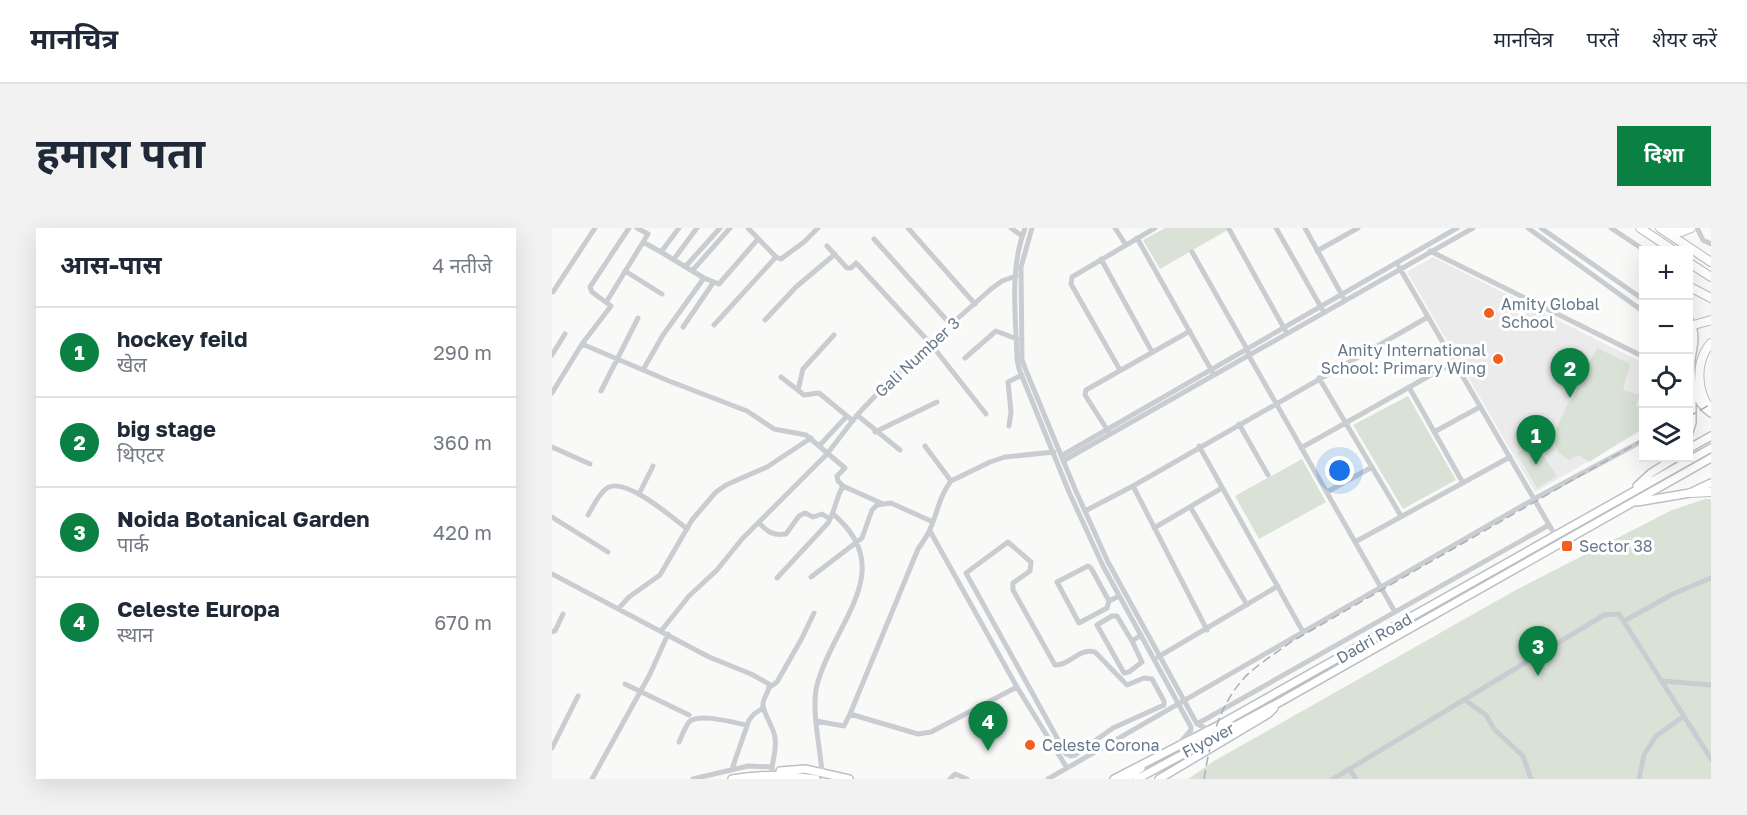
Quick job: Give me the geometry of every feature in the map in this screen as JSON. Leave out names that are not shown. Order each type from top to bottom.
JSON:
[{"type":"highway","points":[[1641,228],[1667,246]]},
{"type":"highway","points":[[1661,228],[1681,232],[1691,228]]},
{"type":"highway","points":[[1661,228],[1711,262]]},
{"type":"highway","points":[[1655,238],[1660,246]]},
{"type":"highway","points":[[1693,265],[1711,277]]},
{"type":"highway","points":[[1693,288],[1711,298]]},
{"type":"highway","points":[[1693,330],[1711,320]]},
{"type":"highway","points":[[1711,343],[1699,372],[1701,387],[1711,412]]},
{"type":"highway","points":[[1690,493],[1711,492]]},
{"type":"main road","points":[[1693,334],[1695,339],[1693,349]]},
{"type":"main road","points":[[1693,386],[1699,402],[1711,412]]},
{"type":"main road","points":[[1693,447],[1711,436]]},
{"type":"main road","points":[[1631,492],[1711,448]]},
{"type":"main road","name":"Dadri Road","points":[[1280,702],[1711,458]]},
{"type":"main road","points":[[1631,492],[1651,473],[1668,462]]},
{"type":"main road","points":[[1632,503],[1690,493],[1711,483]]},
{"type":"main road","name":"Dadri Road","points":[[1114,779],[1174,750],[1275,694],[1631,492]]},
{"type":"main road","points":[[1160,779],[1268,714],[1280,702]]},
{"type":"main road","name":"Flyover","points":[[1137,779],[1280,702]]},
{"type":"main road","points":[[1126,779],[1147,762]]},
{"type":"main road","points":[[732,779],[770,771],[805,769],[849,779]]},
{"type":"main road","points":[[770,771],[816,779]]},
{"type":"street","points":[[553,292],[594,228]]},
{"type":"street","points":[[552,393],[582,344],[610,309],[611,306],[607,301],[591,292],[590,287],[629,228]]},
{"type":"street","points":[[637,228],[648,234]]},
{"type":"street","points":[[607,301],[652,228]]},
{"type":"street","points":[[661,252],[679,228]]},
{"type":"street","points":[[674,260],[697,228]]},
{"type":"street","points":[[685,267],[720,228]]},
{"type":"street","points":[[692,271],[730,228]]},
{"type":"street","points":[[748,228],[776,257],[783,258],[818,228]]},
{"type":"street","points":[[908,228],[975,304]]},
{"type":"street","points":[[1011,228],[1024,230],[1018,276],[1017,339],[1017,359],[1022,375],[1108,562],[1156,658],[1181,702],[1197,724],[1210,730]]},
{"type":"street","points":[[1032,228],[1018,276],[1022,360],[1103,566],[1156,658]]},
{"type":"street","points":[[1115,228],[1126,245]]},
{"type":"street","points":[[1120,370],[1071,285],[1072,277],[1155,228]]},
{"type":"street","points":[[1276,228],[1323,310]]},
{"type":"street","points":[[1305,228],[1344,298]]},
{"type":"street","points":[[1317,251],[1358,228]]},
{"type":"street","points":[[1344,298],[1396,263],[1457,228]]},
{"type":"street","points":[[816,721],[844,726],[918,549],[930,531],[939,500],[951,481],[1005,457],[1059,456],[1109,433],[1248,352],[1473,228]]},
{"type":"street","points":[[1528,228],[1639,308]]},
{"type":"street","points":[[1541,228],[1639,297]]},
{"type":"street","points":[[1611,228],[1639,247]]},
{"type":"street","points":[[1696,228],[1703,240],[1711,243]]},
{"type":"street","points":[[1229,229],[1286,331]]},
{"type":"street","points":[[1137,238],[1213,373]]},
{"type":"street","points":[[643,242],[713,283],[722,283],[758,239]]},
{"type":"street","points":[[874,239],[951,325]]},
{"type":"street","points":[[827,246],[847,268],[852,268],[856,263],[858,265],[930,343],[986,414]]},
{"type":"street","points":[[1423,248],[1639,355]]},
{"type":"street","points":[[1192,252],[1395,612]]},
{"type":"street","points":[[765,320],[796,287],[835,254]]},
{"type":"street","points":[[714,325],[776,257]]},
{"type":"street","points":[[1101,259],[1152,352]]},
{"type":"street","points":[[1396,263],[1555,535]]},
{"type":"street","points":[[625,271],[662,294]]},
{"type":"street","name":"Gali Number 3","points":[[661,631],[689,596],[717,570],[759,523],[827,454],[855,418],[930,343],[1002,281],[1018,276]]},
{"type":"street","points":[[643,370],[663,335],[704,278]]},
{"type":"street","points":[[683,327],[713,283]]},
{"type":"street","points":[[1085,511],[1133,486],[1428,316]]},
{"type":"street","points":[[601,391],[638,318]]},
{"type":"street","points":[[965,358],[996,331],[1017,339]]},
{"type":"street","points":[[1109,433],[1084,392],[1190,332]]},
{"type":"street","points":[[552,355],[565,333]]},
{"type":"street","points":[[798,390],[803,369],[834,335]]},
{"type":"street","points":[[582,344],[747,411],[774,429],[811,438],[845,468],[837,476],[843,486],[881,503],[891,503],[933,522]]},
{"type":"street","points":[[1301,448],[1454,362]]},
{"type":"street","points":[[1008,426],[1011,412],[1008,382],[1022,375]]},
{"type":"street","points":[[781,377],[808,396],[819,393],[846,417],[855,418],[900,450]]},
{"type":"street","points":[[1319,378],[1401,516]]},
{"type":"street","points":[[1409,387],[1463,483]]},
{"type":"street","points":[[875,432],[937,402]]},
{"type":"street","points":[[1434,432],[1480,407]]},
{"type":"street","points":[[819,446],[846,417]]},
{"type":"street","points":[[1239,424],[1268,475]]},
{"type":"street","points":[[619,608],[628,597],[660,575],[687,529],[706,501],[716,492],[726,485],[767,467],[811,438]]},
{"type":"street","points":[[1048,779],[1534,499],[1639,443]]},
{"type":"street","points":[[925,446],[951,481]]},
{"type":"street","points":[[552,447],[590,464]]},
{"type":"street","points":[[1199,447],[1303,632]]},
{"type":"street","points":[[1355,542],[1510,457]]},
{"type":"street","points":[[639,494],[653,466]]},
{"type":"street","points":[[1327,492],[1372,467]]},
{"type":"street","points":[[588,515],[607,488],[616,486],[639,494],[687,529]]},
{"type":"street","points":[[777,578],[831,517],[832,508],[843,486]]},
{"type":"street","points":[[1133,486],[1207,630]]},
{"type":"street","points":[[1154,528],[1222,488]]},
{"type":"street","points":[[811,577],[858,542],[865,534],[872,510],[881,503]]},
{"type":"street","points":[[1191,508],[1246,605]]},
{"type":"street","points":[[759,523],[768,532],[776,535],[786,534],[799,516],[805,513],[813,517],[822,514],[831,517],[850,531],[858,542],[864,566],[862,579],[857,596],[825,662],[817,686],[816,721],[822,772]]},
{"type":"street","points":[[552,517],[608,552]]},
{"type":"street","points":[[1197,724],[1549,525]]},
{"type":"street","points":[[930,531],[1017,687],[1067,768]]},
{"type":"street","points":[[1008,542],[1031,562],[1030,570],[1012,586],[1055,665],[1060,665],[1090,650],[1095,652],[1124,684],[1130,685],[1149,678],[1155,683],[1164,705],[1104,734],[1076,755],[1066,754],[966,573],[1008,542]]},
{"type":"street","points":[[1109,601],[1090,566],[1057,582],[1079,623],[1107,608],[1109,601],[1119,596]]},
{"type":"street","points":[[552,574],[722,663],[751,674],[770,687]]},
{"type":"street","points":[[1624,621],[1673,594],[1711,578]]},
{"type":"street","points":[[1156,658],[1207,630],[1278,586]]},
{"type":"street","points":[[552,632],[555,631],[562,614]]},
{"type":"street","points":[[693,779],[757,765],[770,771],[775,757],[775,736],[763,708],[763,702],[770,687],[777,682],[814,614]]},
{"type":"street","points":[[1333,779],[1604,615],[1619,614],[1711,759]]},
{"type":"street","points":[[1112,615],[1117,616],[1132,641],[1142,662],[1124,673],[1097,625],[1112,615]]},
{"type":"street","points":[[592,779],[640,692],[668,634]]},
{"type":"street","points":[[1132,641],[1141,635]]},
{"type":"street","points":[[1663,681],[1711,685]]},
{"type":"street","points":[[1268,683],[1275,694]]},
{"type":"street","points":[[625,684],[689,715]]},
{"type":"street","points":[[850,714],[918,734],[932,732],[1017,687]]},
{"type":"street","points":[[552,748],[578,696]]},
{"type":"street","points":[[1465,700],[1486,715],[1494,729],[1524,756],[1531,779]]},
{"type":"street","points":[[1174,750],[1192,728],[1181,702]]},
{"type":"street","points":[[732,769],[747,725],[754,714],[763,708]]},
{"type":"street","points":[[1639,779],[1644,755],[1656,736],[1684,716]]},
{"type":"street","points":[[679,742],[689,723],[696,719],[712,719],[747,725]]},
{"type":"street","points":[[1113,728],[1119,738]]},
{"type":"street","points":[[1104,734],[1111,743]]},
{"type":"street","points":[[1349,769],[1356,779]]},
{"type":"street","points":[[950,779],[955,774],[967,779]]},
{"type":"shaded area","points":[[1165,228],[1231,228],[1160,269],[1143,240]]},
{"type":"shaded area","points":[[1433,257],[1639,361],[1639,432],[1535,492],[1407,272]]},
{"type":"shaded area","points":[[1597,348],[1630,364],[1623,390],[1639,395],[1636,405],[1639,407],[1639,431],[1589,462],[1579,455],[1569,460],[1559,453],[1552,437],[1567,405],[1575,395],[1577,385]]},
{"type":"shaded area","points":[[1408,396],[1456,480],[1403,509],[1353,425]]},
{"type":"shaded area","points":[[1535,444],[1557,476],[1537,488],[1517,453]]},
{"type":"shaded area","points":[[1302,459],[1326,502],[1259,539],[1235,496]]},
{"type":"shaded area","points":[[1711,499],[1711,779],[1188,779],[1214,761],[1514,591],[1672,510]]},
{"type":"railway","points":[[1693,414],[1711,404]]},
{"type":"railway","points":[[1204,779],[1209,750],[1224,709],[1239,684],[1259,665],[1291,642],[1639,442]]},
{"type":"place","name":"Amity Global School","points":[[1489,313]]},
{"type":"place","name":"Amity International School: Primary Wing","points":[[1498,359]]},
{"type":"place","name":"big stage","points":[[1570,398]]},
{"type":"place","name":"hockey feild","points":[[1536,465]]},
{"type":"place","name":"Sector 38","points":[[1567,546]]},
{"type":"place","name":"Noida Botanical Garden","points":[[1538,676]]},
{"type":"place","name":"Celeste Corona","points":[[1030,745]]},
{"type":"place","name":"Celeste Europa","points":[[988,751]]}]
